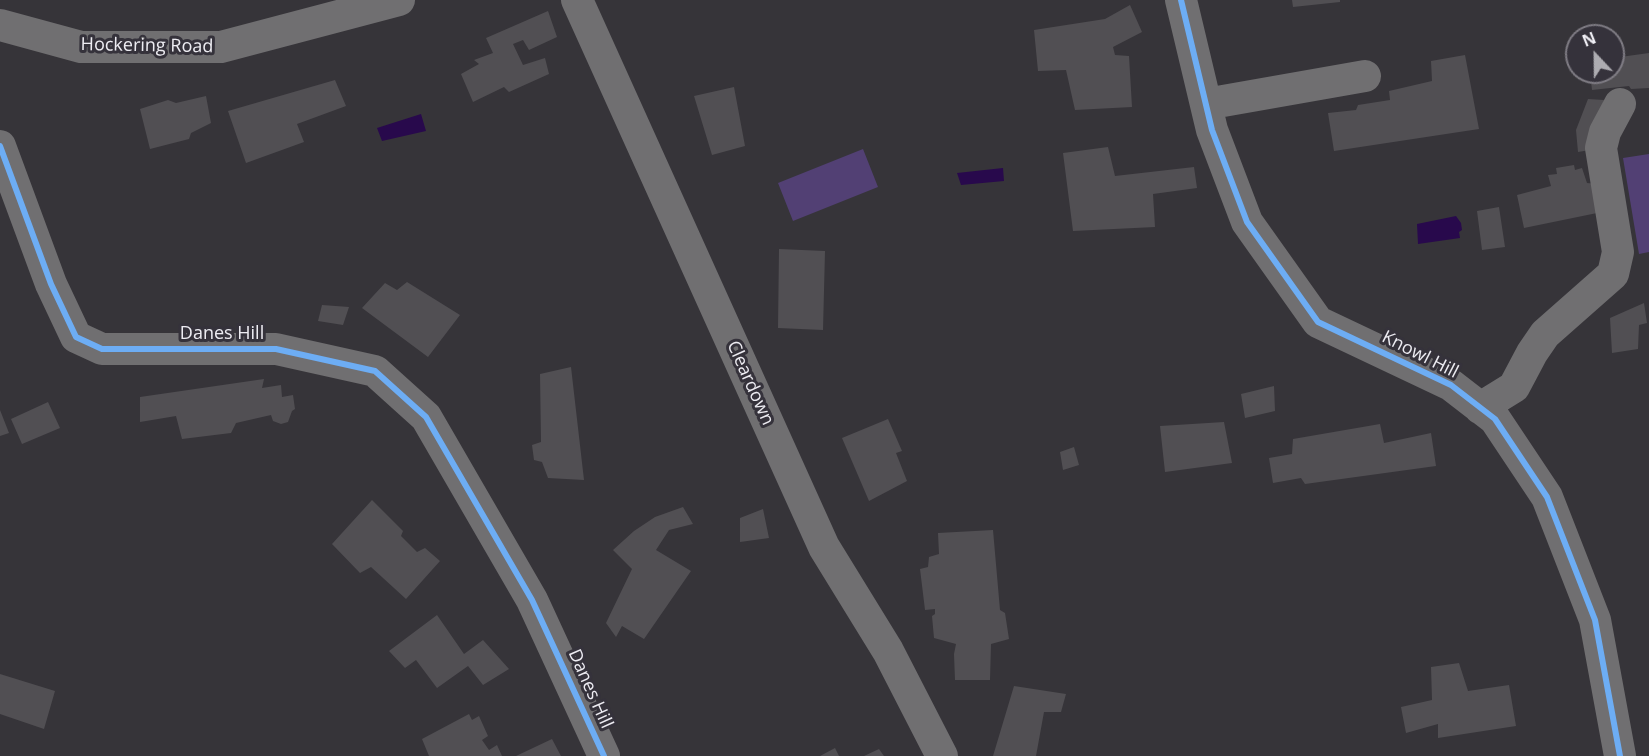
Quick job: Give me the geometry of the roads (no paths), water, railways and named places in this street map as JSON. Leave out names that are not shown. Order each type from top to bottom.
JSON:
[{"type":"street","name":"Hockering Road","points":[[0,25],[81,47],[221,47],[399,0]]},
{"type":"street","name":"Cleardown","points":[[577,0],[824,547],[888,651],[942,756]]},
{"type":"street","name":"Knowl Hill","points":[[1181,0],[1212,130],[1247,222],[1318,322],[1451,385],[1495,419],[1547,497],[1595,620],[1620,756]]},
{"type":"street","points":[[1206,104],[1365,76]]},
{"type":"street","points":[[1480,408],[1514,387],[1545,334],[1613,274],[1618,252],[1601,148],[1605,132],[1620,104]]},
{"type":"street","name":"Danes Hill","points":[[0,146],[51,284],[76,337],[102,349],[276,349],[375,371],[426,417],[532,600],[604,756]]}]
